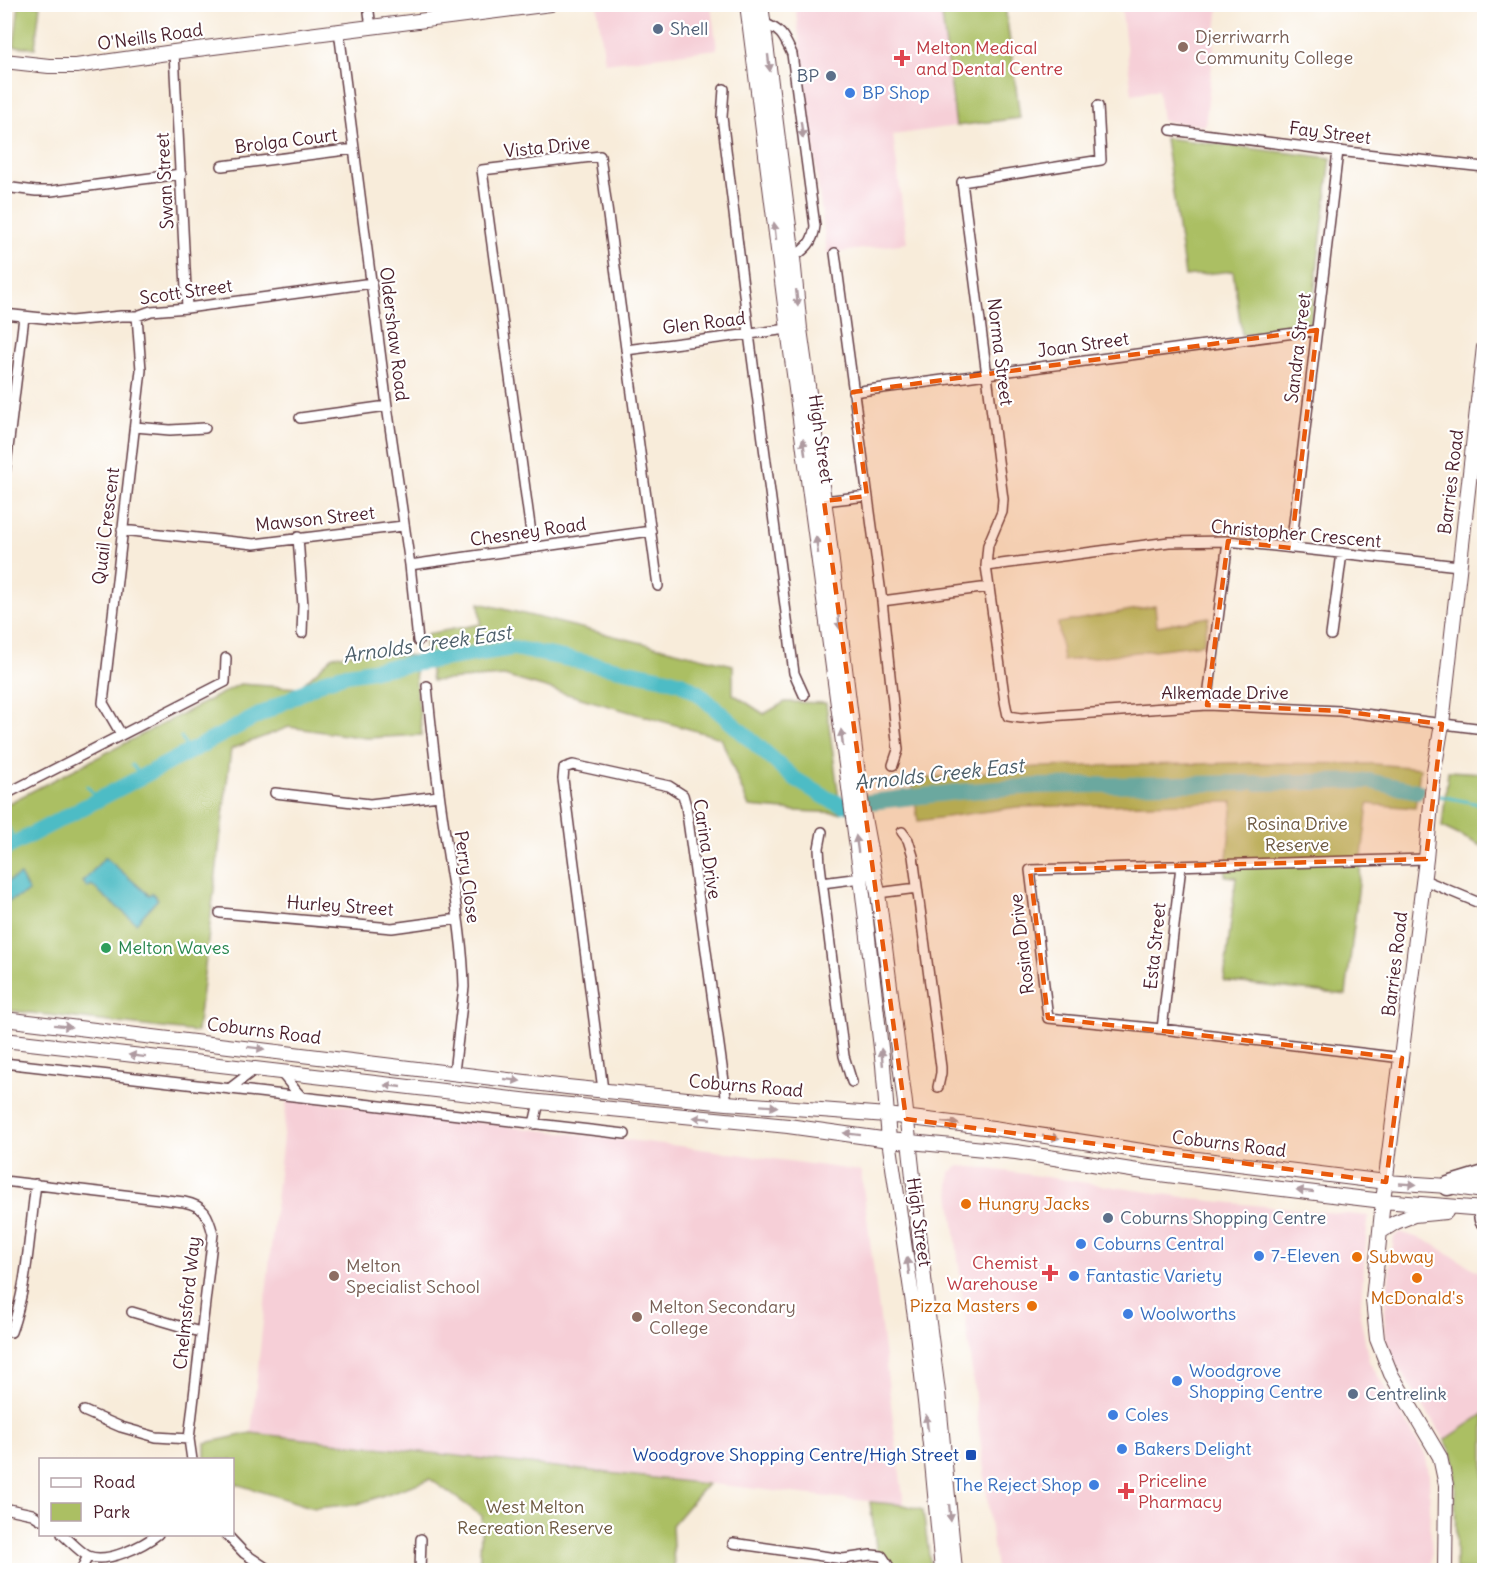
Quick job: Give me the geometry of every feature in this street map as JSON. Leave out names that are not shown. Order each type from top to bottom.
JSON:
[{"type":"highway","points":[[1448,1186],[1485,1175]]},
{"type":"main road","name":"High Street","points":[[747,4],[794,329],[868,877],[864,895],[887,1115],[916,1324],[942,1570]]},
{"type":"main road","name":"O'Neills Road","points":[[4,61],[49,66],[76,66],[550,5]]},
{"type":"main road","name":"High Street","points":[[763,11],[793,258],[794,329]]},
{"type":"main road","name":"Barries Road","points":[[1445,1570],[1446,1485],[1440,1456],[1391,1374],[1377,1339],[1373,1300],[1485,347]]},
{"type":"main road","name":"High Street","points":[[868,877],[878,893],[938,1392],[955,1570]]},
{"type":"main road","points":[[864,895],[878,893]]},
{"type":"main road","name":"Coburns Road","points":[[4,1019],[567,1087],[727,1103],[887,1115],[993,1128],[1208,1160],[1386,1182],[1448,1186],[1484,1207]]},
{"type":"main road","points":[[165,1059],[168,1038]]},
{"type":"main road","name":"Coburns Road","points":[[4,1040],[539,1102],[788,1126],[890,1140],[1016,1152],[1144,1172],[1383,1201],[1484,1207]]},
{"type":"main road","points":[[451,1092],[454,1072]]},
{"type":"main road","points":[[1203,1179],[1208,1160]]},
{"type":"main road","points":[[1380,1232],[1405,1218],[1442,1213],[1456,1206]]},
{"type":"street","points":[[368,4],[371,28]]},
{"type":"street","name":"High Street","points":[[763,11],[784,37],[792,54],[815,226],[814,236],[807,247],[793,258]]},
{"type":"street","name":"Oldershaw Road","points":[[339,31],[387,406],[410,565],[418,641]]},
{"type":"street","name":"Swan Street","points":[[174,52],[188,308]]},
{"type":"street","points":[[724,89],[722,117],[749,334],[794,673],[804,694]]},
{"type":"street","name":"Norma Street","points":[[1008,716],[986,566],[988,545],[1002,512],[1003,499],[962,182],[1101,160],[1098,106]]},
{"type":"street","name":"Fay Street","points":[[1171,130],[1485,167]]},
{"type":"street","name":"Brolga Court","points":[[222,166],[354,149]]},
{"type":"street","name":"Sandra Street","points":[[1292,548],[1338,151]]},
{"type":"street","name":"Vista Drive","points":[[533,548],[482,170],[600,156],[658,586]]},
{"type":"street","points":[[4,187],[51,191],[181,174]]},
{"type":"street","points":[[835,253],[882,601],[898,750],[893,765]]},
{"type":"street","name":"Scott Street","points":[[4,314],[70,321],[137,316],[151,311],[372,283]]},
{"type":"street","name":"Quail Crescent","points":[[121,734],[103,703],[141,370],[137,316]]},
{"type":"street","points":[[4,481],[24,317]]},
{"type":"street","name":"Glen Road","points":[[626,350],[794,329]]},
{"type":"street","name":"Joan Street","points":[[853,392],[1317,330]]},
{"type":"street","points":[[300,418],[387,406]]},
{"type":"street","points":[[135,427],[205,428]]},
{"type":"street","name":"High Street","points":[[818,503],[867,496]]},
{"type":"street","name":"Mawson Street","points":[[122,530],[254,543],[403,526]]},
{"type":"street","name":"Chesney Road","points":[[410,565],[651,531]]},
{"type":"street","points":[[298,537],[303,606],[302,633]]},
{"type":"street","points":[[1208,705],[1228,541]]},
{"type":"street","name":"Christopher Crescent","points":[[986,566],[1169,542],[1228,541],[1459,566]]},
{"type":"street","points":[[1331,635],[1342,553]]},
{"type":"street","points":[[882,601],[988,587]]},
{"type":"street","points":[[4,795],[225,682],[226,658]]},
{"type":"street","name":"Perry Close","points":[[426,686],[464,974],[454,1072]]},
{"type":"street","name":"Alkemade Drive","points":[[1008,716],[1021,718],[1208,705],[1340,711],[1485,729]]},
{"type":"street","name":"Carina Drive","points":[[603,1090],[563,779],[564,768],[573,765],[669,786],[683,795],[727,1103]]},
{"type":"street","points":[[275,793],[370,804],[439,796]]},
{"type":"street","points":[[822,831],[819,848],[822,883],[844,1056],[852,1082]]},
{"type":"street","points":[[902,832],[910,847],[917,888],[941,1067],[938,1087]]},
{"type":"street","name":"Rosina Drive","points":[[1402,1058],[1162,1029],[1048,1018],[1030,870],[1426,859]]},
{"type":"street","name":"Esta Street","points":[[1162,1029],[1181,866]]},
{"type":"street","points":[[822,883],[868,877]]},
{"type":"street","points":[[1424,880],[1485,905]]},
{"type":"street","points":[[878,893],[917,888]]},
{"type":"street","name":"Hurley Street","points":[[220,913],[392,928],[458,919]]},
{"type":"street","points":[[4,1063],[625,1134]]},
{"type":"street","points":[[229,1089],[254,1070]]},
{"type":"street","points":[[281,1073],[302,1097]]},
{"type":"street","points":[[534,1124],[539,1102]]},
{"type":"street","name":"Chelmsford Way","points":[[4,1181],[184,1202],[203,1209],[210,1221],[213,1234],[189,1439],[192,1458]]},
{"type":"street","points":[[11,1332],[23,1287],[36,1184]]},
{"type":"street","points":[[132,1312],[200,1332]]},
{"type":"street","points":[[84,1411],[121,1427],[156,1437],[189,1439]]},
{"type":"street","points":[[4,1508],[32,1514],[39,1518]]},
{"type":"street","points":[[64,1536],[88,1556],[105,1557],[127,1552],[156,1536]]},
{"type":"street","points":[[228,1536],[244,1553],[268,1570]]},
{"type":"street","points":[[420,1570],[421,1539]]},
{"type":"street","points":[[733,1543],[843,1558],[882,1556],[888,1565],[888,1570]]},
{"type":"street","points":[[81,1570],[88,1556]]},
{"type":"highlighted area","points":[[1317,330],[1291,548],[1228,541],[1207,705],[1340,711],[1442,724],[1426,859],[1030,870],[1048,1018],[1402,1058],[1386,1182],[906,1119],[824,501],[867,496],[853,392]]},
{"type":"shaded area","name":"Shell","points":[[597,5],[711,5],[717,49],[605,63]]},
{"type":"shaded area","points":[[795,5],[954,5],[954,7],[941,9],[956,126],[893,135],[907,243],[827,254]]},
{"type":"shaded area","name":"Djerriwarrh Community College","points":[[1121,5],[1219,5],[1205,126],[1162,121],[1158,90],[1132,94]]},
{"type":"shaded area","name":"Melton Secondary College","points":[[287,1099],[439,1115],[514,1127],[672,1145],[861,1171],[904,1505],[251,1433]]},
{"type":"shaded area","name":"Woodgrove Shopping Centre","points":[[959,1166],[1212,1201],[1368,1216],[1360,1315],[1369,1361],[1425,1454],[1429,1473],[1432,1570],[996,1570],[949,1184],[950,1172]]},
{"type":"shaded area","points":[[1400,1232],[1428,1241],[1484,1275],[1484,1414],[1445,1440],[1394,1361],[1386,1340],[1384,1316],[1394,1237]]},
{"type":"green space","points":[[19,5],[40,5],[35,48],[14,46]]},
{"type":"green space","points":[[954,5],[1005,5],[1020,118],[956,126],[941,8],[954,7]]},
{"type":"green space","points":[[1165,138],[1331,158],[1310,326],[1242,335],[1233,271],[1185,276]]},
{"type":"green space","points":[[479,603],[733,665],[733,694],[764,714],[785,702],[826,703],[841,813],[749,807],[721,738],[504,676],[432,681],[425,644],[427,634],[481,624]]},
{"type":"green space","points":[[1155,606],[1157,626],[1209,617],[1203,644],[1063,661],[1058,623]]},
{"type":"green space","points":[[367,652],[413,656],[422,735],[366,738],[289,727],[231,749],[197,1032],[5,1010],[5,805],[240,684],[299,688],[333,656]]},
{"type":"green space","name":"Rosina Drive Reserve","points":[[1239,763],[1374,764],[1420,768],[1415,808],[1368,804],[1346,995],[1224,981],[1236,877],[1225,876],[1233,802],[1017,807],[918,821],[912,780],[1035,767]]},
{"type":"green space","points":[[1448,771],[1483,773],[1484,847],[1442,827]]},
{"type":"green space","points":[[1484,1414],[1484,1570],[1456,1570],[1455,1469],[1452,1453],[1445,1440]]},
{"type":"green space","name":"West Melton Recreation Reserve","points":[[251,1433],[707,1484],[672,1525],[675,1570],[479,1570],[482,1516],[430,1479],[358,1504],[314,1508],[234,1483],[234,1458],[205,1458],[205,1443]]},
{"type":"green space","points":[[870,1502],[904,1505],[923,1510],[931,1570],[879,1570]]},
{"type":"water","points":[[105,857],[149,895],[152,893],[158,899],[136,923],[91,885],[88,888],[83,882]]},
{"type":"water","points":[[20,875],[29,892],[5,903],[5,883]]},
{"type":"waterway","name":"Arnolds Creek East","points":[[4,849],[326,680],[347,674],[513,648],[681,683],[698,693],[795,779],[843,805],[1036,786],[1247,783]]},
{"type":"waterway","points":[[181,737],[189,753]]},
{"type":"waterway","points":[[132,765],[142,777]]},
{"type":"waterway","name":"Arnolds Creek East","points":[[1257,783],[1369,781],[1417,791]]},
{"type":"waterway","points":[[87,786],[99,800]]},
{"type":"waterway","name":"Arnolds Creek East","points":[[1417,791],[1424,792]]},
{"type":"waterway","name":"Arnolds Creek East","points":[[1440,796],[1484,805]]},
{"type":"waterway","name":"Arnolds Creek East","points":[[80,817],[86,807]]},
{"type":"waterway","points":[[8,827],[16,843]]},
{"type":"place","name":"Shell","points":[[658,29]]},
{"type":"place","name":"Djerriwarrh Community College","points":[[1183,47]]},
{"type":"place","name":"Melton Medical and Dental Centre","points":[[902,58]]},
{"type":"place","name":"BP","points":[[831,76]]},
{"type":"place","name":"BP Shop","points":[[850,93]]},
{"type":"place","name":"Melton Waves","points":[[106,948]]},
{"type":"place","name":"Hungry Jacks","points":[[966,1204]]},
{"type":"place","name":"Coburns Shopping Centre","points":[[1108,1218]]},
{"type":"place","name":"Coburns Central","points":[[1081,1244]]},
{"type":"place","name":"7-Eleven","points":[[1259,1256]]},
{"type":"place","name":"Subway","points":[[1357,1257]]},
{"type":"place","name":"Chemist Warehouse","points":[[1050,1273]]},
{"type":"place","name":"Melton Specialist School","points":[[334,1276]]},
{"type":"place","name":"Fantastic Variety","points":[[1074,1276]]},
{"type":"place","name":"McDonald's","points":[[1417,1278]]},
{"type":"place","name":"Pizza Masters","points":[[1032,1306]]},
{"type":"place","name":"Woolworths","points":[[1128,1314]]},
{"type":"place","name":"Melton Secondary College","points":[[637,1317]]},
{"type":"place","name":"Woodgrove Shopping Centre","points":[[1177,1381]]},
{"type":"place","name":"Centrelink","points":[[1353,1394]]},
{"type":"place","name":"Coles","points":[[1113,1415]]},
{"type":"place","name":"Bakers Delight","points":[[1122,1449]]},
{"type":"place","name":"Woodgrove Shopping Centre/High Street","points":[[971,1455]]},
{"type":"place","name":"The Reject Shop","points":[[1094,1485]]},
{"type":"place","name":"Priceline Pharmacy","points":[[1126,1491]]}]
